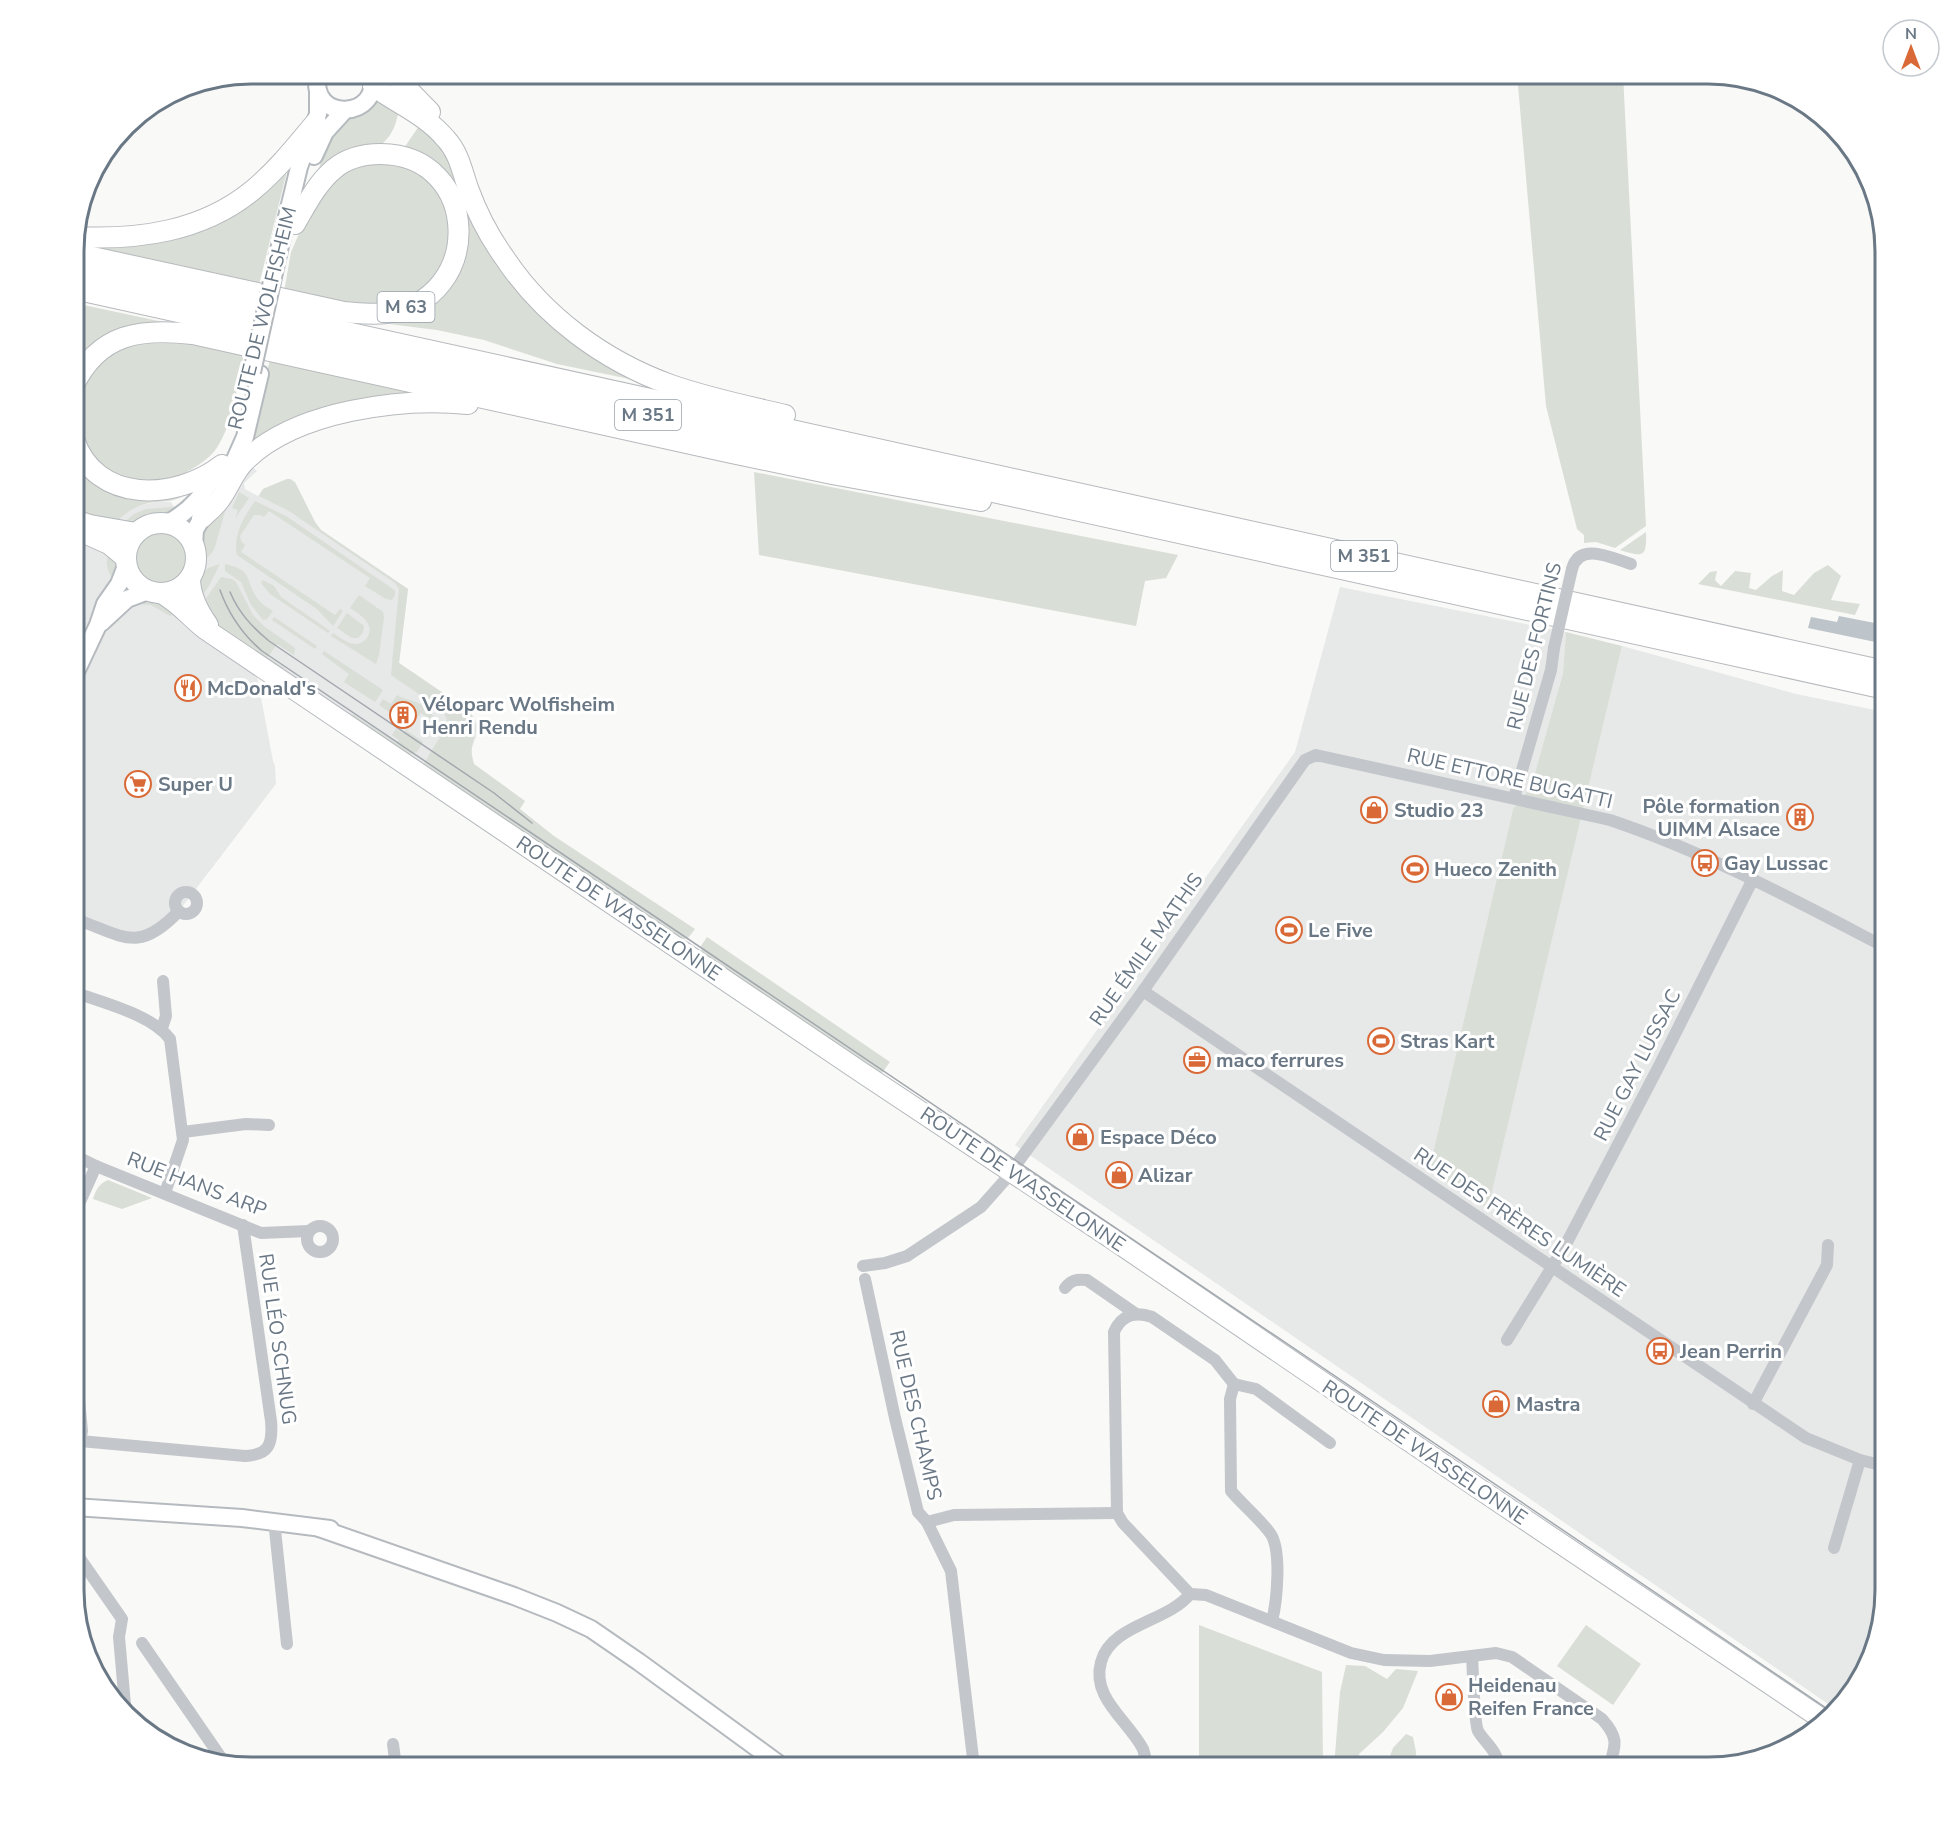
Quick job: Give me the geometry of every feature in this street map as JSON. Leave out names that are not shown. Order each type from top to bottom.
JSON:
[{"type":"main road","name":"ROUTE DE WOLFISHEIM","points":[[194,545],[195,530],[239,453],[249,421],[256,373],[299,167],[316,122],[319,105],[317,84]]},
{"type":"main road","name":"ROUTE DE WOLFISHEIM","points":[[283,251],[295,224],[302,190],[316,149],[329,126],[345,111],[360,106],[370,94],[371,84]]},
{"type":"main road","points":[[378,84],[422,116],[448,141],[455,151],[474,202],[491,237],[518,275],[554,315],[609,356],[670,385],[930,451],[1034,483]]},
{"type":"main road","points":[[403,84],[454,138],[466,160],[482,205],[497,234],[554,315]]},
{"type":"main road","points":[[318,92],[329,105],[345,111]]},
{"type":"main road","points":[[84,237],[122,238],[153,235],[186,226],[213,215],[241,199],[263,180],[283,161],[316,122]]},
{"type":"main road","name":"M 63","points":[[84,255],[345,312],[385,313],[403,309],[419,301],[442,281],[455,257],[460,233],[455,206],[441,181],[418,163],[390,154],[360,156],[336,167],[313,193],[295,224]]},
{"type":"main road","name":"M 351","points":[[84,274],[1875,668]]},
{"type":"main road","name":"M 351","points":[[84,291],[1875,687]]},
{"type":"main road","points":[[84,368],[90,358],[113,341],[137,333],[168,331],[193,334],[727,452],[930,493],[1223,542]]},
{"type":"main road","name":"ROUTE DE WOLFISHEIM","points":[[168,523],[183,515],[195,504],[222,465],[256,373]]},
{"type":"main road","points":[[202,518],[219,501],[236,471],[263,445],[312,423],[364,408],[435,402],[500,409],[640,438],[727,452]]},
{"type":"main road","points":[[240,484],[255,464],[263,445]]},
{"type":"main road","points":[[84,460],[107,480],[127,489],[141,492],[170,489],[204,476],[222,465]]},
{"type":"main road","points":[[84,523],[136,533]]},
{"type":"main road","points":[[84,656],[99,625],[105,604],[118,584],[126,562],[128,545],[136,533],[154,524],[168,523],[181,529],[194,545],[196,558],[190,578],[191,590],[196,606],[220,638]]},
{"type":"main road","points":[[84,533],[109,544],[126,562],[136,583],[154,592]]},
{"type":"main road","points":[[99,625],[127,599],[154,592],[174,591],[190,578]]},
{"type":"main road","name":"ROUTE DE WASSELONNE","points":[[154,592],[175,602],[193,620],[1817,1716]]},
{"type":"main road","points":[[84,1508],[274,1520],[319,1528],[360,1544],[399,1555],[557,1613],[591,1629],[769,1757]]},
{"type":"street","name":"RUE DES FORTINS","points":[[1514,798],[1551,670],[1574,561],[1581,554],[1591,552],[1631,564]]},
{"type":"street","name":"RUE ÉMILE MATHIS","points":[[864,1272],[907,1256],[981,1207],[1012,1172],[1143,991],[1300,766],[1305,760],[1316,755]]},
{"type":"street","name":"RUE ETTORE BUGATTI","points":[[1316,755],[1610,820],[1657,836],[1729,867],[1875,942]]},
{"type":"street","name":"RUE GAY LUSSAC","points":[[1507,1340],[1553,1268],[1660,1064],[1753,879]]},
{"type":"street","points":[[84,922],[122,938],[138,939],[166,925],[179,911]]},
{"type":"street","points":[[162,1028],[166,1016],[163,981]]},
{"type":"street","name":"RUE DES FRÈRES LUMIÈRE","points":[[1143,991],[1753,1404],[1806,1438],[1860,1460],[1875,1463]]},
{"type":"street","points":[[84,996],[145,1019],[162,1028],[170,1039],[183,1140],[165,1193]]},
{"type":"street","points":[[183,1132],[246,1124],[269,1125]]},
{"type":"street","name":"RUE HANS ARP","points":[[84,1160],[261,1233],[309,1232]]},
{"type":"street","points":[[84,1193],[96,1166]]},
{"type":"street","name":"RUE LÉO SCHNUG","points":[[84,1441],[244,1456],[255,1455],[267,1448],[272,1436],[271,1421],[243,1225]]},
{"type":"street","points":[[1753,1404],[1827,1265],[1828,1245]]},
{"type":"street","name":"RUE DES CHAMPS","points":[[864,1272],[895,1418],[918,1512],[927,1522],[951,1571],[973,1757]]},
{"type":"street","points":[[1065,1288],[1070,1281],[1087,1280],[1136,1314],[1152,1317],[1215,1360],[1234,1384],[1256,1389],[1330,1443]]},
{"type":"street","points":[[1136,1314],[1121,1320],[1114,1332],[1117,1513],[1123,1523],[1190,1594],[1206,1595],[1351,1653],[1383,1660],[1430,1661],[1496,1653],[1512,1658],[1602,1719],[1613,1732],[1615,1748],[1613,1757]]},
{"type":"street","points":[[1234,1384],[1230,1399],[1231,1491],[1271,1534],[1276,1546],[1276,1605],[1272,1621]]},
{"type":"street","points":[[1833,1548],[1860,1460]]},
{"type":"street","points":[[927,1522],[954,1515],[1117,1513]]},
{"type":"street","points":[[274,1520],[286,1644]]},
{"type":"street","points":[[84,1564],[122,1619],[119,1637],[124,1698]]},
{"type":"street","points":[[1145,1757],[1144,1751],[1130,1729],[1105,1698],[1098,1681],[1100,1662],[1106,1649],[1121,1635],[1182,1603],[1190,1594]]},
{"type":"street","points":[[142,1643],[218,1754]]},
{"type":"street","points":[[1472,1656],[1477,1729],[1496,1757]]},
{"type":"street","points":[[393,1744],[395,1757]]},
{"type":"shaded area","points":[[1518,84],[1624,84],[1646,526],[1615,548],[1596,542],[1584,543],[1584,535],[1577,529],[1546,406]]},
{"type":"shaded area","points":[[373,101],[393,107],[398,114],[390,135],[380,146],[316,177],[330,136],[344,119]]},
{"type":"shaded area","points":[[421,123],[445,143],[506,268],[639,381],[557,364],[484,340],[437,330],[381,323],[404,315],[464,243],[431,163],[404,148]]},
{"type":"shaded area","points":[[375,162],[400,164],[412,170],[432,186],[445,207],[450,224],[450,241],[446,258],[437,273],[410,297],[381,306],[339,303],[284,292],[291,252],[312,204],[329,182],[351,168]]},
{"type":"shaded area","points":[[287,171],[259,285],[84,247],[84,244],[135,241]]},
{"type":"shaded area","points":[[1871,216],[1875,240],[1875,270]]},
{"type":"shaded area","points":[[84,305],[187,327],[139,326],[84,364]]},
{"type":"shaded area","points":[[140,341],[186,342],[244,354],[228,425],[211,455],[183,474],[148,481],[131,479],[115,473],[100,464],[89,452],[84,442],[84,382],[109,353]]},
{"type":"shaded area","points":[[270,359],[436,396],[366,399],[235,472],[254,427]]},
{"type":"shaded area","points":[[84,464],[96,479],[186,493],[173,500],[139,506],[116,523],[84,516]]},
{"type":"shaded area","points":[[250,465],[257,471],[244,483],[245,489],[258,496],[263,489],[287,479],[292,480],[321,530],[408,589],[399,663],[468,710],[473,716],[477,724],[476,737],[471,750],[474,764],[451,801],[258,674],[275,766],[276,784],[179,911],[138,939],[84,925],[84,516],[115,523],[140,505],[171,502],[183,521],[190,526]]},
{"type":"shaded area","points":[[754,472],[1178,555],[1166,578],[1145,581],[1136,626],[759,555]]},
{"type":"shaded area","points":[[206,479],[171,516],[152,516],[130,526],[122,524],[134,514],[146,509],[173,507],[180,504]]},
{"type":"shaded area","points":[[287,479],[295,482],[321,530],[408,589],[399,663],[468,710],[475,724],[472,749],[474,764],[525,801],[520,809],[554,836],[695,929],[688,938],[680,940],[423,765],[443,732],[447,719],[442,710],[391,675],[399,589],[395,583],[289,511],[259,496],[263,489]]},
{"type":"shaded area","points":[[239,492],[249,498],[235,519],[238,510],[232,508]]},
{"type":"shaded area","points":[[229,498],[214,550],[203,562],[201,529]]},
{"type":"shaded area","points":[[255,501],[286,516],[393,589],[395,595],[392,600],[386,599],[365,586],[370,578],[269,511],[264,517],[254,515],[240,536],[245,545],[241,552],[335,615],[340,609],[343,611],[333,626],[317,609],[237,555],[238,533]]},
{"type":"shaded area","points":[[161,530],[176,535],[184,543],[189,558],[184,573],[176,581],[161,586],[146,581],[138,573],[133,558],[138,543],[146,535]]},
{"type":"shaded area","points":[[1646,532],[1646,547],[1642,553],[1634,554],[1620,550]]},
{"type":"shaded area","points":[[110,549],[119,564],[115,582],[107,566]]},
{"type":"shaded area","points":[[220,564],[200,599],[196,581],[208,568]]},
{"type":"shaded area","points":[[225,564],[241,569],[245,573],[257,598],[273,611],[267,619],[263,620],[251,605],[241,582],[225,571]]},
{"type":"shaded area","points":[[1828,565],[1841,576],[1831,600],[1860,604],[1855,615],[1698,584],[1710,572],[1717,571],[1715,580],[1721,586],[1735,571],[1751,573],[1749,588],[1756,590],[1783,570],[1782,591],[1794,595],[1814,573]]},
{"type":"shaded area","points":[[221,577],[236,582],[253,615],[265,627],[295,648],[294,655],[277,644],[268,657],[284,668],[281,673],[223,634],[201,606]]},
{"type":"shaded area","points":[[263,580],[274,586],[281,597],[330,631],[328,633],[270,594],[261,583]]},
{"type":"shaded area","points":[[1340,587],[1566,632],[1563,673],[1531,787],[1513,809],[1429,1170],[1488,1207],[1622,646],[1796,694],[1875,710],[1875,1601],[1872,1622],[1858,1664],[1847,1683],[1829,1705],[1015,1145],[1295,752]]},
{"type":"shaded area","points":[[359,595],[383,612],[376,664],[331,636],[333,633],[354,644],[366,640],[369,632],[367,621],[350,608]]},
{"type":"shaded area","points":[[145,598],[163,601],[178,611],[170,616],[151,605],[135,604]]},
{"type":"shaded area","points":[[347,613],[364,626],[363,633],[358,638],[352,638],[337,628]]},
{"type":"shaded area","points":[[1839,616],[1875,623],[1875,642],[1808,628],[1811,617],[1837,622]]},
{"type":"shaded area","points":[[274,617],[317,646],[315,649],[272,620]]},
{"type":"shaded area","points":[[1566,632],[1622,646],[1488,1208],[1429,1170],[1513,809],[1531,787],[1563,673]]},
{"type":"shaded area","points":[[324,651],[383,690],[375,702],[344,682],[349,674],[322,654]]},
{"type":"shaded area","points":[[397,695],[426,707],[433,716],[433,721],[421,713],[417,718],[395,703],[389,712],[379,705],[383,699],[391,704]]},
{"type":"shaded area","points":[[353,714],[396,743],[399,740],[392,735],[396,729],[403,733],[406,730],[423,742],[417,752],[407,755],[350,719]]},
{"type":"shaded area","points":[[707,937],[890,1062],[879,1077],[702,955],[701,946]]},
{"type":"shaded area","points":[[672,956],[941,1137],[672,957]]},
{"type":"shaded area","points":[[108,1180],[152,1198],[122,1209],[93,1199],[98,1187]]},
{"type":"shaded area","points":[[1199,1625],[1322,1672],[1323,1757],[1199,1757]]},
{"type":"shaded area","points":[[1586,1625],[1641,1664],[1613,1705],[1557,1666]]},
{"type":"shaded area","points":[[1346,1665],[1365,1666],[1387,1679],[1396,1669],[1418,1671],[1403,1708],[1383,1732],[1359,1754],[1360,1757],[1335,1757],[1340,1692]]},
{"type":"shaded area","points":[[1406,1734],[1413,1737],[1416,1757],[1390,1757],[1393,1748]]},
{"type":"tram line","points":[[220,590],[237,624],[262,651],[1826,1708]]},
{"type":"tram line","points":[[230,592],[246,619],[269,641],[494,793],[532,823]]},
{"type":"place","name":"McDonald's","points":[[188,688]]},
{"type":"place","name":"Véloparc Wolfisheim Henri Rendu","points":[[403,715]]},
{"type":"place","name":"Super U","points":[[138,784]]},
{"type":"place","name":"Studio 23","points":[[1374,810]]},
{"type":"place","name":"Pôle formation UIMM Alsace","points":[[1800,817]]},
{"type":"place","name":"Gay Lussac","points":[[1705,863]]},
{"type":"place","name":"Hueco Zenith","points":[[1415,869]]},
{"type":"place","name":"Le Five","points":[[1289,930]]},
{"type":"place","name":"Stras Kart","points":[[1381,1041]]},
{"type":"place","name":"maco ferrures","points":[[1197,1060]]},
{"type":"place","name":"Espace Déco","points":[[1080,1137]]},
{"type":"place","name":"Alizar","points":[[1119,1175]]},
{"type":"place","name":"Jean Perrin","points":[[1660,1351]]},
{"type":"place","name":"Mastra","points":[[1496,1404]]},
{"type":"place","name":"Heidenau Reifen France","points":[[1449,1697]]}]
